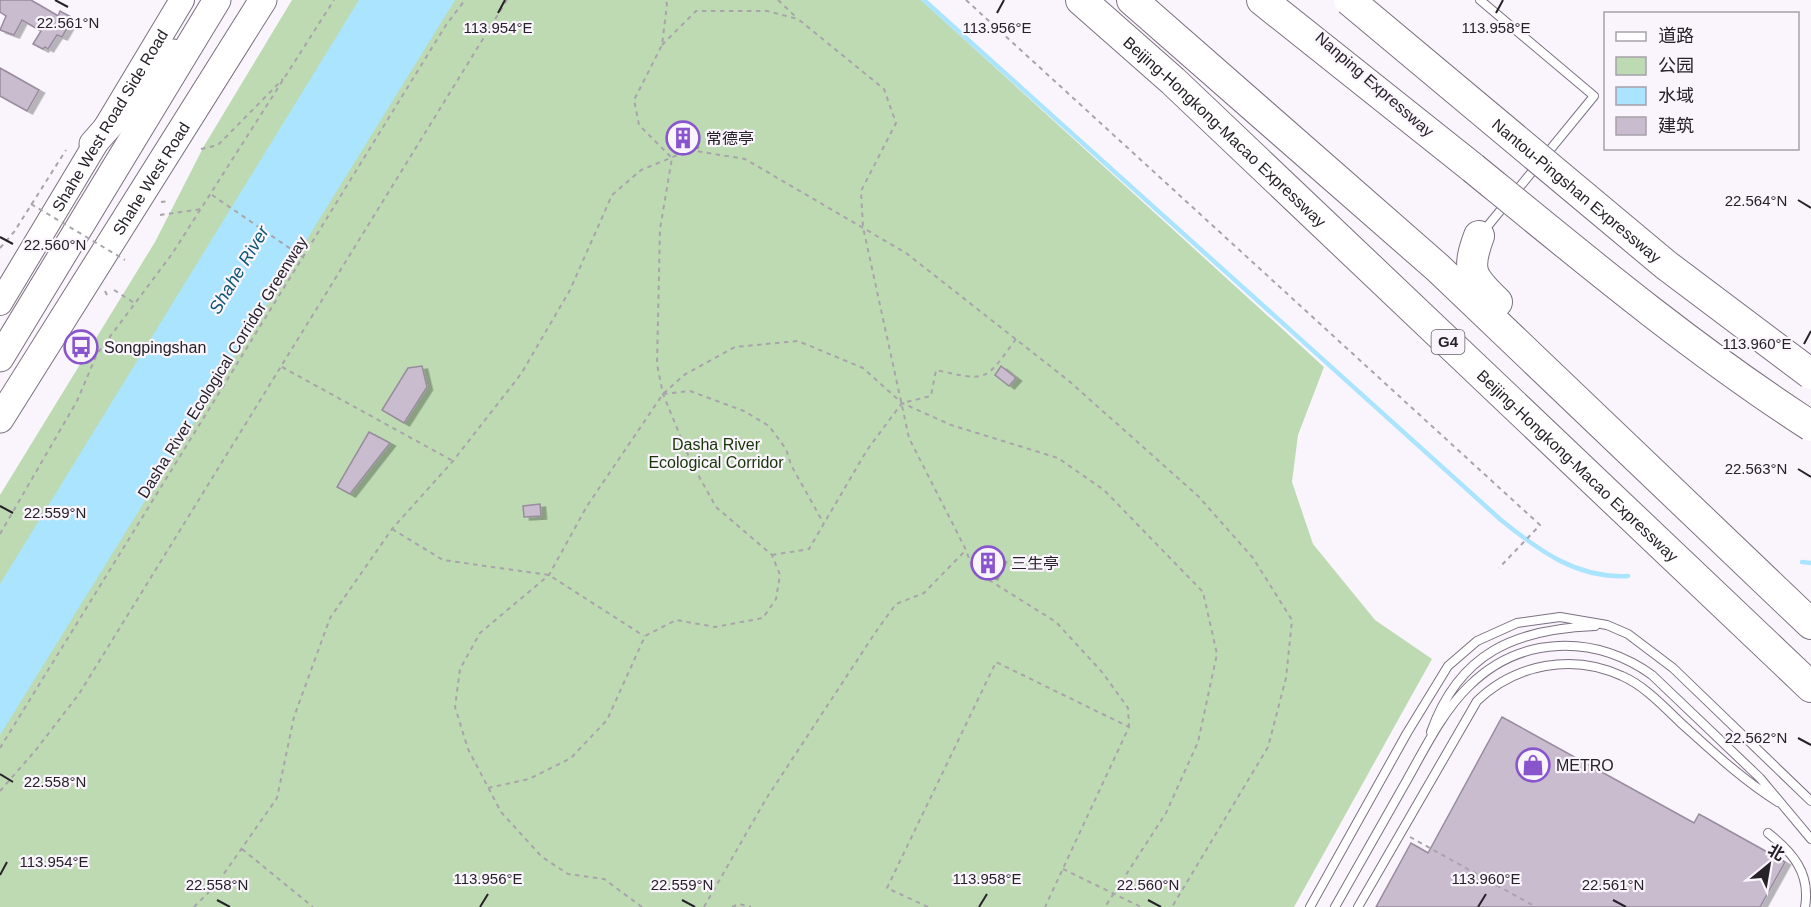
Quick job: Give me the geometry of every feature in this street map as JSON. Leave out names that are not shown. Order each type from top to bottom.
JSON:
[{"type":"highway","name":"Beijing-Hongkong-Macao Expressway","points":[[1081,0],[1173,81],[1811,687]]},
{"type":"highway","name":"Beijing-Hongkong-Macao Expressway","points":[[1132,0],[1403,236],[1811,624]]},
{"type":"highway","points":[[1262,0],[1692,344],[1811,426]]},
{"type":"highway","name":"Nanping Expressway","points":[[1277,0],[1473,168]]},
{"type":"highway","name":"Nantou-Pingshan Expressway","points":[[1349,0],[1703,295],[1811,374]]},
{"type":"highway","points":[[1369,0],[1507,133]]},
{"type":"highway","points":[[1403,236],[1431,248],[1459,249],[1479,236]]},
{"type":"highway","points":[[1479,236],[1470,267],[1483,289],[1811,603]]},
{"type":"main road","name":"Shahe West Road Side Road","points":[[0,303],[93,144],[182,0]]},
{"type":"main road","points":[[180,131],[201,78],[249,0]]},
{"type":"main road","name":"Shahe West Road","points":[[0,419],[262,0]]},
{"type":"main road","points":[[93,144],[214,5]]},
{"type":"main road","name":"Shahe West Road","points":[[0,358],[214,5]]},
{"type":"main road","points":[[0,266],[27,255]]},
{"type":"lane","points":[[1479,236],[1594,96],[1480,0]]},
{"type":"lane","points":[[1310,907],[1438,681],[1461,652],[1495,630],[1528,621],[1560,617],[1607,626],[1628,634],[1651,649],[1811,801]]},
{"type":"lane","points":[[1427,744],[1447,696],[1470,666],[1483,656],[1518,638],[1540,632],[1607,626]]},
{"type":"lane","points":[[1335,907],[1427,744],[1468,687],[1502,661],[1545,646],[1589,646],[1634,662],[1652,675],[1760,778],[1788,808],[1811,839]]},
{"type":"lane","points":[[1358,907],[1477,701],[1505,678],[1539,667],[1560,664],[1604,669],[1622,676],[1647,692],[1745,781],[1788,808]]},
{"type":"lane","points":[[1768,833],[1785,847],[1801,866],[1805,907]]},
{"type":"path","points":[[0,534],[77,401],[97,354],[136,304],[202,209],[334,0]]},
{"type":"path","name":"Dasha River Ecological Corridor Greenway","points":[[0,747],[446,25],[465,0]]},
{"type":"path","points":[[0,791],[35,751],[79,694],[507,0]]},
{"type":"path","points":[[662,45],[667,4],[665,0]]},
{"type":"path","points":[[778,0],[884,89],[896,123],[861,191],[863,227],[909,438],[966,550],[973,570],[1056,622],[1086,655],[1128,708],[1129,727],[1045,907]]},
{"type":"path","points":[[966,0],[1540,525],[1499,568]]},
{"type":"path","points":[[672,158],[639,125],[634,100],[662,45],[696,11],[767,11],[798,19]]},
{"type":"path","points":[[201,149],[218,145],[287,75]]},
{"type":"path","points":[[0,248],[14,232],[66,150]]},
{"type":"path","points":[[194,907],[216,885],[277,798],[294,717],[330,618],[392,530],[453,461],[522,374],[570,290],[612,195],[641,170],[690,150],[745,159],[906,253],[1069,381],[1198,496],[1253,558],[1292,620],[1286,678],[1268,747],[1172,907]]},
{"type":"path","points":[[488,788],[529,779],[571,758],[607,720],[645,636],[676,620],[715,627],[763,618],[776,599],[780,575],[772,555],[716,507],[691,462],[663,394],[657,364],[660,229],[672,158]]},
{"type":"path","points":[[211,195],[304,258]]},
{"type":"path","points":[[161,202],[169,201]]},
{"type":"path","points":[[32,204],[124,260]]},
{"type":"path","points":[[160,215],[202,209]]},
{"type":"path","points":[[114,290],[136,304]]},
{"type":"path","points":[[105,292],[108,299]]},
{"type":"path","points":[[772,555],[809,549],[867,450],[902,403],[931,396],[936,370],[981,378],[990,374],[1016,339]]},
{"type":"path","points":[[642,907],[604,879],[568,874],[542,857],[501,812],[468,749],[454,707],[460,669],[480,633],[549,575],[593,496],[663,394],[684,375],[735,347],[798,341],[863,368],[902,403],[951,425],[1058,458],[1104,490],[1203,592],[1217,654],[1198,742],[1166,813],[1105,907]]},
{"type":"path","points":[[281,366],[453,461]]},
{"type":"path","points":[[663,394],[690,391],[744,411],[769,426],[786,449],[791,465],[824,524]]},
{"type":"path","points":[[392,530],[443,561],[549,575],[645,636]]},
{"type":"path","points":[[704,907],[766,799],[896,604],[924,593],[966,550]]},
{"type":"path","points":[[928,907],[887,888],[996,662],[1129,727]]},
{"type":"path","points":[[1400,832],[1536,907]]},
{"type":"path","points":[[242,849],[313,907]]},
{"type":"path","points":[[1063,868],[1141,907]]},
{"type":"path","points":[[732,907],[739,904],[751,907]]},
{"type":"green space","name":"Dasha River Ecological Corridor","points":[[292,0],[921,0],[1324,367],[1298,435],[1292,482],[1313,544],[1375,620],[1432,659],[1294,907],[0,907],[0,495],[155,242],[204,146]]},
{"type":"water","name":"Shahe River","points":[[359,0],[455,0],[0,735],[0,584]]},
{"type":"building","points":[[0,0],[31,0],[58,16],[60,11],[73,18],[62,37],[57,35],[48,49],[45,47],[43,49],[33,44],[41,31],[22,20],[14,35],[0,30],[6,16],[0,12]]},
{"type":"building","points":[[0,68],[39,90],[27,111],[0,96]]},
{"type":"building","name":"常德亭","points":[[689,128],[693,145],[677,148],[673,131]]},
{"type":"building","points":[[422,366],[427,387],[404,423],[382,410],[408,368]]},
{"type":"building","points":[[1001,366],[1016,378],[1009,386],[995,375]]},
{"type":"building","points":[[369,432],[390,443],[350,494],[337,487]]},
{"type":"building","points":[[540,504],[541,516],[524,517],[523,506]]},
{"type":"building","name":"三生亭","points":[[985,550],[1001,559],[992,577],[975,567]]},
{"type":"building","name":"METRO","points":[[1502,717],[1694,823],[1699,814],[1785,862],[1760,907],[1376,907],[1411,843],[1428,853]]},
{"type":"waterway","points":[[924,0],[1501,520],[1544,552],[1575,568],[1609,576],[1628,576]]},
{"type":"waterway","points":[[1802,562],[1811,563]]},
{"type":"place","name":"常德亭","points":[[683,138]]},
{"type":"place","name":"Songpingshan","points":[[81,347]]},
{"type":"place","name":"三生亭","points":[[988,563]]},
{"type":"place","name":"METRO","points":[[1533,765]]}]
